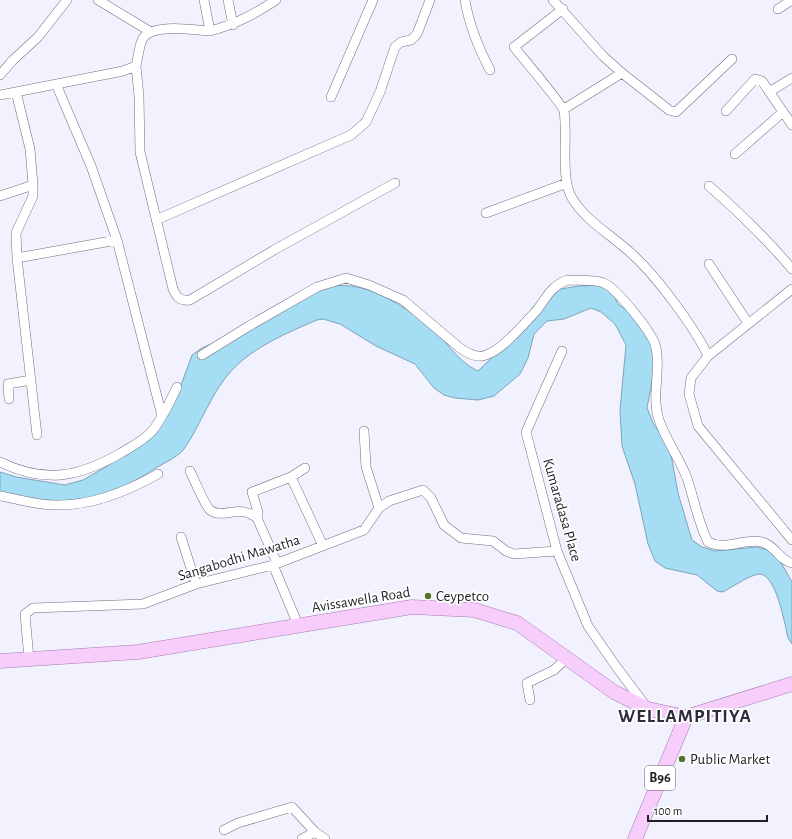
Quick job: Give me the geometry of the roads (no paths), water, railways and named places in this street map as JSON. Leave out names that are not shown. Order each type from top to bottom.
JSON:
[{"type":"main road","name":"Avissawella Road","points":[[0,661],[138,652],[299,627],[412,607],[474,610],[517,623],[614,692],[648,709],[686,717],[790,685]]},
{"type":"main road","name":"B96","points":[[635,839],[686,717]]},
{"type":"street","points":[[0,75],[13,60],[38,37],[67,0]]},
{"type":"street","points":[[98,0],[151,32]]},
{"type":"street","points":[[204,0],[210,31]]},
{"type":"street","points":[[228,0],[233,24]]},
{"type":"street","points":[[276,0],[250,16],[233,24],[210,31],[161,29],[151,32],[143,38],[136,66],[139,96],[140,152],[173,289],[177,297],[183,300],[190,300],[274,250],[395,183]]},
{"type":"street","points":[[331,97],[372,0]]},
{"type":"street","points":[[156,220],[351,135],[366,122],[380,92],[395,47],[401,42],[411,40],[417,34],[430,0]]},
{"type":"street","points":[[465,0],[467,13],[477,44],[490,70]]},
{"type":"street","points":[[553,0],[563,9],[603,56],[669,110],[676,112],[732,59]]},
{"type":"street","points":[[778,9],[792,0]]},
{"type":"street","points":[[563,9],[514,47],[564,110],[567,183],[572,198],[594,223],[635,256],[661,286],[702,343],[708,356]]},
{"type":"street","points":[[0,95],[123,71],[136,66]]},
{"type":"street","points":[[564,110],[622,73]]},
{"type":"street","points":[[769,92],[792,78]]},
{"type":"street","points":[[726,111],[755,79],[762,81],[792,125]]},
{"type":"street","points":[[56,84],[91,166],[117,240],[162,416]]},
{"type":"street","points":[[16,92],[30,148],[34,185],[33,196],[16,233],[17,258],[37,434]]},
{"type":"street","points":[[735,154],[783,112]]},
{"type":"street","points":[[486,213],[567,183]]},
{"type":"street","points":[[0,196],[34,185]]},
{"type":"street","points":[[708,186],[747,219],[769,241],[792,269]]},
{"type":"street","points":[[17,258],[117,240]]},
{"type":"street","points":[[709,264],[748,323]]},
{"type":"street","points":[[202,355],[248,326],[317,287],[346,278],[369,285],[403,300],[468,354],[482,356],[499,348],[536,311],[548,292],[562,282],[567,280],[602,282],[610,286],[631,309],[647,329],[656,347],[658,371],[655,402],[659,421],[687,479],[708,542],[714,545],[723,546],[763,542],[774,548],[787,562],[792,564]]},
{"type":"street","points":[[792,289],[708,356],[691,378],[689,394],[698,426],[792,540]]},
{"type":"street","name":"Kumaradasa Place","points":[[562,351],[526,432],[557,551],[588,626],[648,709]]},
{"type":"street","points":[[9,399],[7,380],[31,380]]},
{"type":"street","points":[[0,462],[23,472],[38,474],[60,476],[84,472],[138,443],[152,431],[162,416],[177,387]]},
{"type":"street","points":[[364,430],[366,467],[379,508]]},
{"type":"street","points":[[257,518],[258,512],[252,492],[291,477],[305,468]]},
{"type":"street","points":[[190,471],[209,510],[218,514],[243,510],[251,513],[257,518],[299,627]]},
{"type":"street","points":[[0,496],[55,505],[90,502],[139,485],[158,474]]},
{"type":"street","points":[[291,477],[323,546]]},
{"type":"street","name":"Sangabodhi Mawatha","points":[[29,659],[25,614],[33,608],[143,604],[196,584],[275,564],[364,530],[379,508],[389,501],[423,490],[431,498],[444,525],[461,538],[493,540],[506,551],[514,554],[557,551]]},
{"type":"street","points":[[181,537],[196,584]]},
{"type":"street","points":[[530,700],[527,684],[554,670],[567,658]]},
{"type":"street","points":[[224,830],[238,823],[292,807],[315,832],[325,839]]},
{"type":"street","points":[[302,839],[315,832]]},
{"type":"water","points":[[598,285],[610,288],[618,304],[638,319],[653,347],[654,371],[647,408],[654,425],[669,444],[678,493],[692,540],[702,547],[715,551],[757,547],[775,552],[792,582],[792,644],[788,638],[775,590],[765,576],[759,574],[751,577],[723,592],[717,591],[697,575],[665,568],[655,561],[648,544],[635,484],[622,446],[620,410],[626,345],[615,324],[601,312],[591,308],[564,319],[547,321],[534,334],[528,358],[520,374],[494,396],[478,400],[455,398],[444,395],[434,388],[415,364],[376,346],[340,324],[323,319],[317,320],[273,340],[251,353],[225,378],[184,449],[175,457],[136,480],[117,489],[99,495],[63,501],[23,498],[0,494],[0,472],[16,477],[65,485],[83,480],[109,465],[155,431],[180,388],[192,355],[202,348],[282,312],[307,296],[322,289],[336,286],[350,286],[363,288],[389,299],[425,322],[462,361],[478,371],[504,346],[534,306],[554,290]]},
{"type":"place","name":"Ceypetco","points":[[428,596]]},
{"type":"place","name":"Public Market","points":[[682,759]]},
{"type":"district","name":"WELLAMPITIYA","points":[[685,716]]}]
